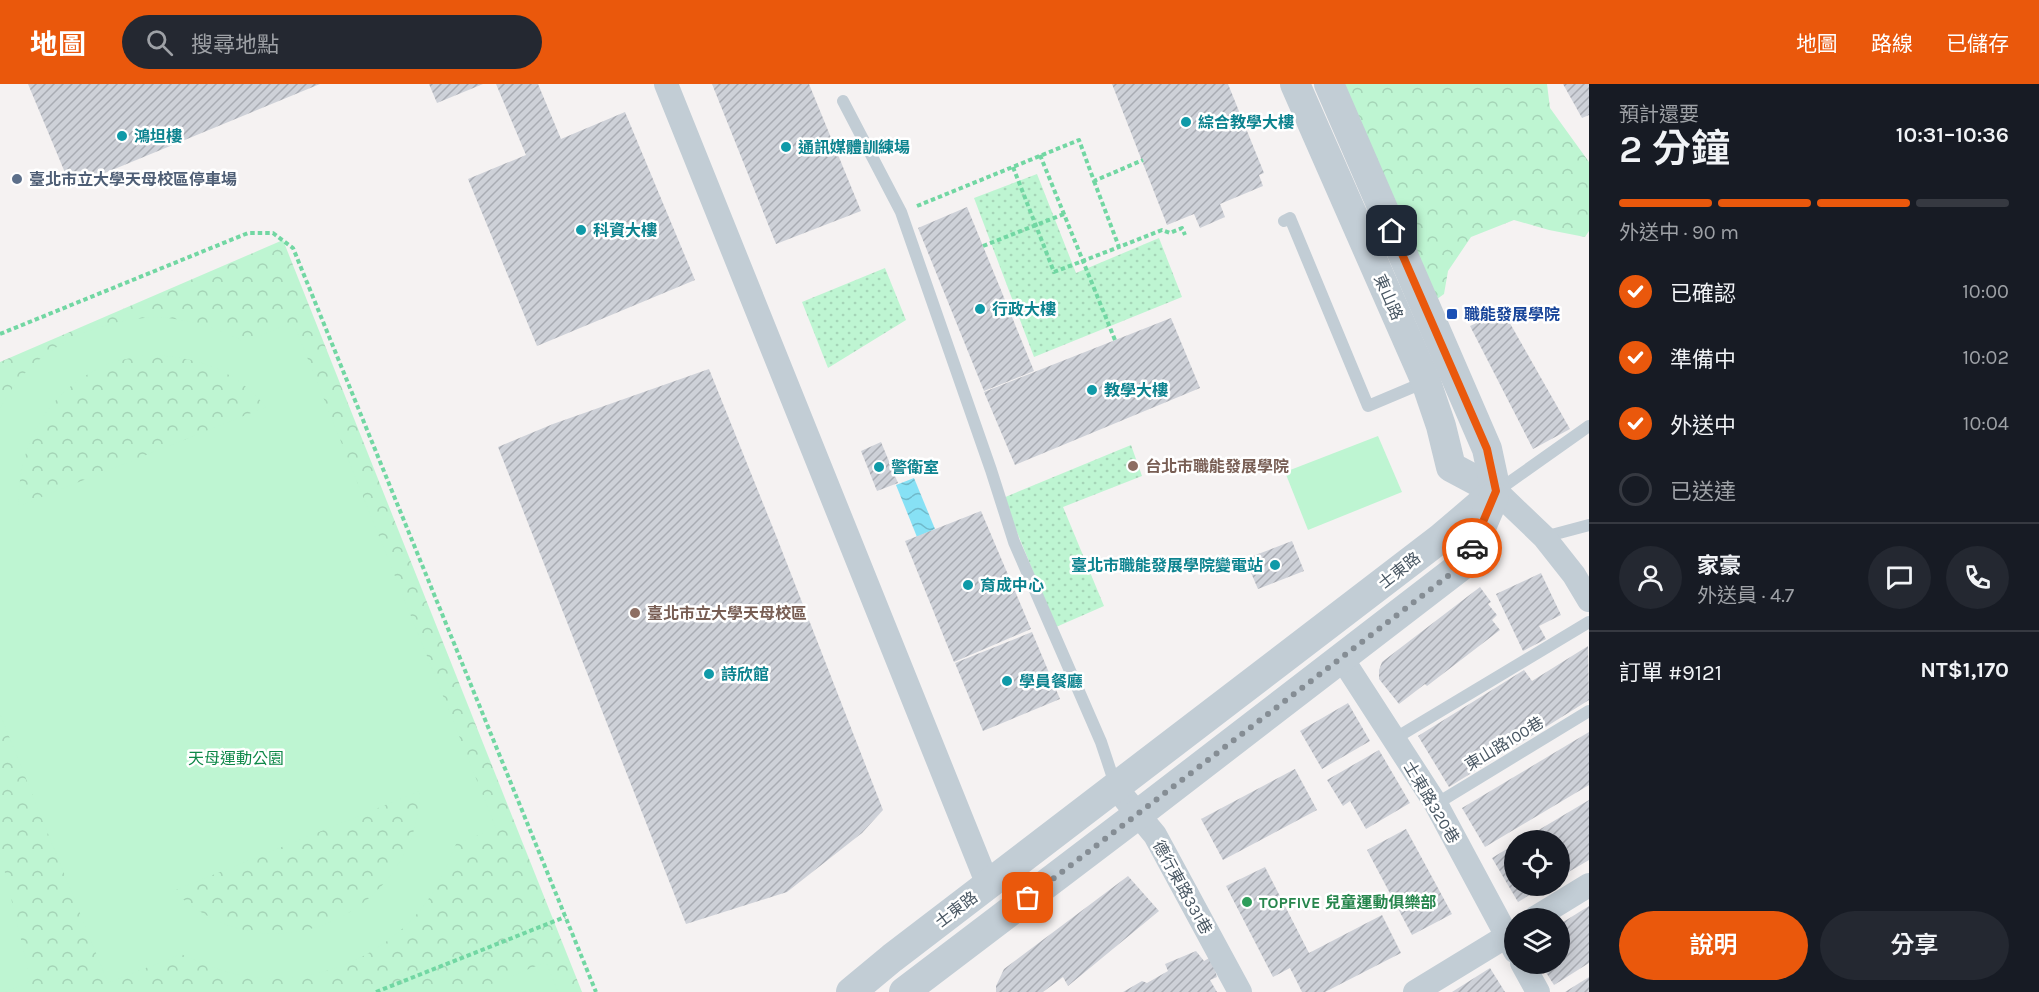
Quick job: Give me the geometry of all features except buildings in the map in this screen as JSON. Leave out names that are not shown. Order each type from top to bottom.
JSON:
[{"type":"street","points":[[666,84],[988,885]]},
{"type":"street","name":"東山路","points":[[1295,84],[1426,382],[1441,426],[1451,467],[1496,491],[1544,537],[1574,575],[1589,600]]},
{"type":"street","name":"東山路","points":[[1329,84],[1487,449],[1496,491]]},
{"type":"street","name":"士東路","points":[[913,989],[1461,566],[1472,549],[1496,491]]},
{"type":"street","name":"士東路","points":[[850,992],[1441,538],[1496,491]]},
{"type":"street","name":"士東路320巷","points":[[1341,657],[1436,804],[1504,925]]},
{"type":"street","name":"德行東路331巷","points":[[1116,788],[1155,835],[1240,992]]},
{"type":"street","points":[[1551,908],[1589,885]]},
{"type":"street","points":[[1415,992],[1504,943]]},
{"type":"street","points":[[892,958],[913,989]]},
{"type":"street","points":[[1528,974],[1538,992]]},
{"type":"lane","points":[[843,101],[901,212],[1014,542],[1101,742],[1116,788]]},
{"type":"lane","points":[[1284,221],[1290,218],[1368,406],[1426,382]]},
{"type":"lane","points":[[1496,491],[1589,426]]},
{"type":"lane","points":[[1544,537],[1589,525]]},
{"type":"lane","points":[[1394,739],[1589,622]]},
{"type":"lane","name":"東山路100巷","points":[[1436,804],[1589,711]]},
{"type":"path","points":[[901,212],[1079,140],[1119,247]]},
{"type":"path","points":[[1040,155],[1115,340]]},
{"type":"path","points":[[1094,181],[1143,160]]},
{"type":"path","points":[[1013,166],[1054,272],[1162,230],[1170,233],[1182,228],[1185,235]]},
{"type":"path","points":[[983,246],[1064,214]]},
{"type":"path","points":[[0,334],[248,233],[273,232],[293,248],[596,992]]},
{"type":"path","points":[[376,992],[565,917]]},
{"type":"green space","points":[[1340,84],[1547,84],[1550,108],[1589,162],[1589,231],[1585,237],[1514,220],[1471,237],[1448,271],[1444,294],[1433,302]]},
{"type":"green space","points":[[1037,174],[1076,273],[1159,238],[1182,297],[1034,357],[974,198]]},
{"type":"green space","name":"天母運動公園","points":[[283,240],[582,992],[0,992],[0,362]]},
{"type":"green space","points":[[885,268],[906,320],[828,368],[802,302]]},
{"type":"green space","name":"天母運動公園","points":[[156,317],[191,322],[245,342],[293,322],[496,828],[456,844],[432,894],[416,915],[397,933],[376,949],[329,970],[303,976],[251,977],[224,971],[181,954],[108,983],[0,714],[0,409],[12,388],[45,355],[87,332],[132,319]],"holes":[[[147,355],[182,358],[213,367],[241,383],[266,407],[19,506],[23,463],[39,424],[51,406],[65,391],[102,367]],[[420,791],[416,824],[404,854],[387,880],[365,902],[338,919],[308,929],[277,933],[244,930],[206,915],[173,891]]]},
{"type":"green space","points":[[1378,436],[1402,492],[1308,530],[1285,472]]},
{"type":"green space","points":[[1131,445],[1142,476],[1063,507],[1104,606],[1056,627],[1003,498]]},
{"type":"green space","points":[[0,852],[31,981],[5,992],[0,992]]},
{"type":"green space","points":[[546,962],[558,992],[472,992]]},
{"type":"water","points":[[914,478],[935,529],[917,537],[896,485]]},
{"type":"way so far","points":[[1028,898],[1461,566],[1472,548]]},
{"type":"place","name":"綜合教學大樓","points":[[1186,122]]},
{"type":"place","name":"鴻坦樓","points":[[122,136]]},
{"type":"place","name":"通訊媒體訓練場","points":[[786,147]]},
{"type":"place","name":"臺北市立大學天母校區停車場","points":[[17,179]]},
{"type":"place","name":"科資大樓","points":[[581,230]]},
{"type":"place","name":"行政大樓","points":[[980,309]]},
{"type":"place","name":"職能發展學院","points":[[1452,314]]},
{"type":"place","name":"教學大樓","points":[[1092,390]]},
{"type":"place","name":"台北市職能發展學院","points":[[1133,466]]},
{"type":"place","name":"警衛室","points":[[879,467]]},
{"type":"place","name":"臺北市職能發展學院變電站","points":[[1275,565]]},
{"type":"place","name":"育成中心","points":[[968,585]]},
{"type":"place","name":"臺北市立大學天母校區","points":[[635,613]]},
{"type":"place","name":"詩欣館","points":[[709,674]]},
{"type":"place","name":"學員餐廳","points":[[1007,681]]},
{"type":"place","name":"TOPFIVE 兒童運動俱樂部","points":[[1247,902]]},
{"type":"route","points":[[1392,231],[1487,449],[1496,491],[1472,548]]}]
